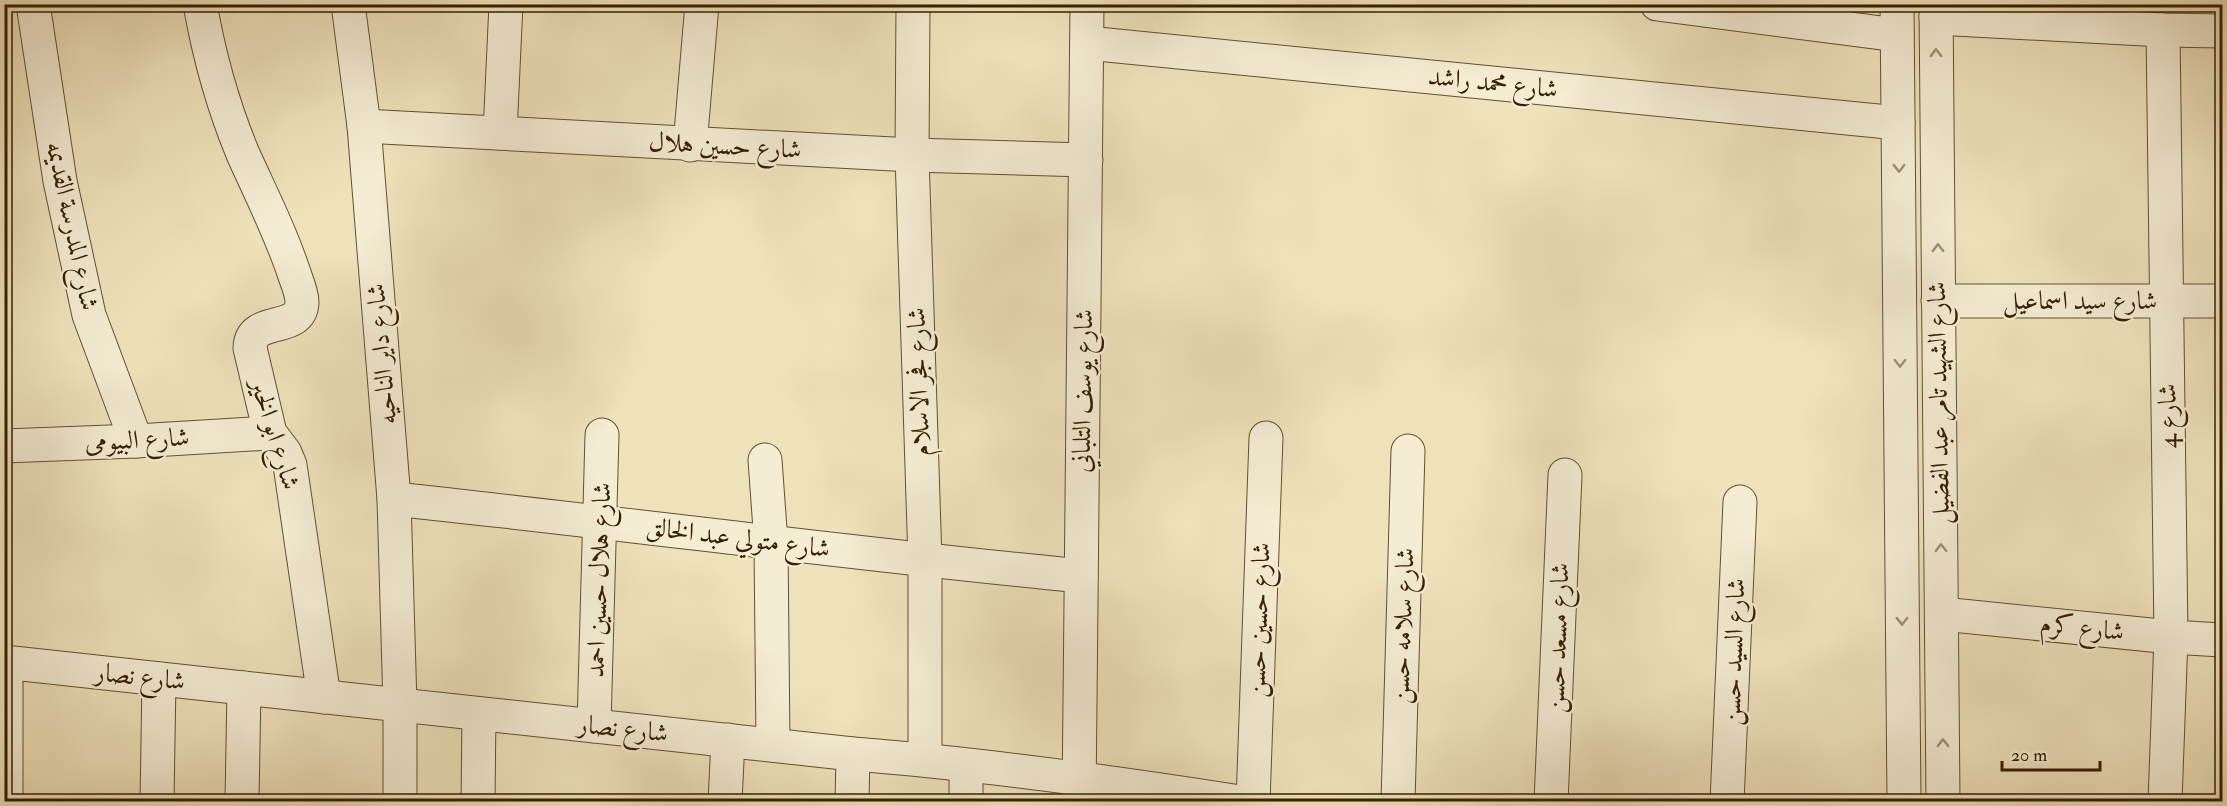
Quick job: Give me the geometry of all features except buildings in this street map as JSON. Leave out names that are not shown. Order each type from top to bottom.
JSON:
[{"type":"street","name":"شارع المدرسة القديمه","points":[[33,4],[60,181],[89,315],[136,441]]},
{"type":"street","name":"شارع ابو الخير","points":[[200,4],[204,30],[220,92],[243,152],[287,250],[302,301],[300,312],[293,319],[255,331],[250,339],[252,359],[270,433],[285,453],[290,465],[324,697]]},
{"type":"street","name":"شارع داير الناحيه","points":[[348,4],[364,126],[394,498],[400,705],[400,801]]},
{"type":"street","points":[[500,133],[506,4]]},
{"type":"street","points":[[690,145],[702,4]]},
{"type":"street","name":"شارع فجر الاسلام","points":[[913,4],[912,155],[925,561],[925,759]]},
{"type":"street","name":"شارع يوسف التلباني","points":[[1079,789],[1088,4]]},
{"type":"street","points":[[1657,4],[1897,20]]},
{"type":"street","points":[[1936,11],[2163,30],[2223,31]]},
{"type":"street","name":"شارع الشهيد تامر عبد الفضيل","points":[[1936,11],[1943,801]]},
{"type":"street","name":"شارع الشهيد تامر عبد الفضيل","points":[[1897,20],[1904,801]]},
{"type":"street","name":"شارع 4","points":[[2163,30],[2171,637],[2165,801]]},
{"type":"street","name":"شارع محمد راشد","points":[[1087,44],[1898,123]]},
{"type":"street","name":"شارع حسين هلال","points":[[364,126],[690,145],[1086,160]]},
{"type":"street","name":"شارع سيد اسماعيل","points":[[1938,301],[2223,301]]},
{"type":"street","name":"شارع البيومى","points":[[4,446],[270,433]]},
{"type":"street","name":"شارع هلال حسين احمد","points":[[594,726],[602,435]]},
{"type":"street","name":"شارع حسين حسن","points":[[1253,801],[1266,438]]},
{"type":"street","name":"شارع سلامه حسن","points":[[1398,801],[1408,452]]},
{"type":"street","points":[[765,460],[771,543],[773,745]]},
{"type":"street","name":"شارع مسعد حسن","points":[[1551,801],[1565,475]]},
{"type":"street","name":"شارع متولي عبد الخالق","points":[[394,498],[925,561],[1081,576]]},
{"type":"street","name":"شارع السيد حسن","points":[[1727,801],[1740,502]]},
{"type":"street","name":"شارع كرم","points":[[1941,614],[2223,640]]},
{"type":"street","points":[[5,662],[6,801]]},
{"type":"street","name":"شارع نصار","points":[[5,662],[853,754],[925,759],[1079,789],[1240,801]]},
{"type":"street","points":[[157,801],[159,679]]},
{"type":"street","points":[[242,801],[244,688]]},
{"type":"street","points":[[478,801],[479,714]]},
{"type":"street","points":[[724,801],[728,740]]},
{"type":"street","points":[[852,801],[853,754]]},
{"type":"street","points":[[966,766],[966,801]]}]
